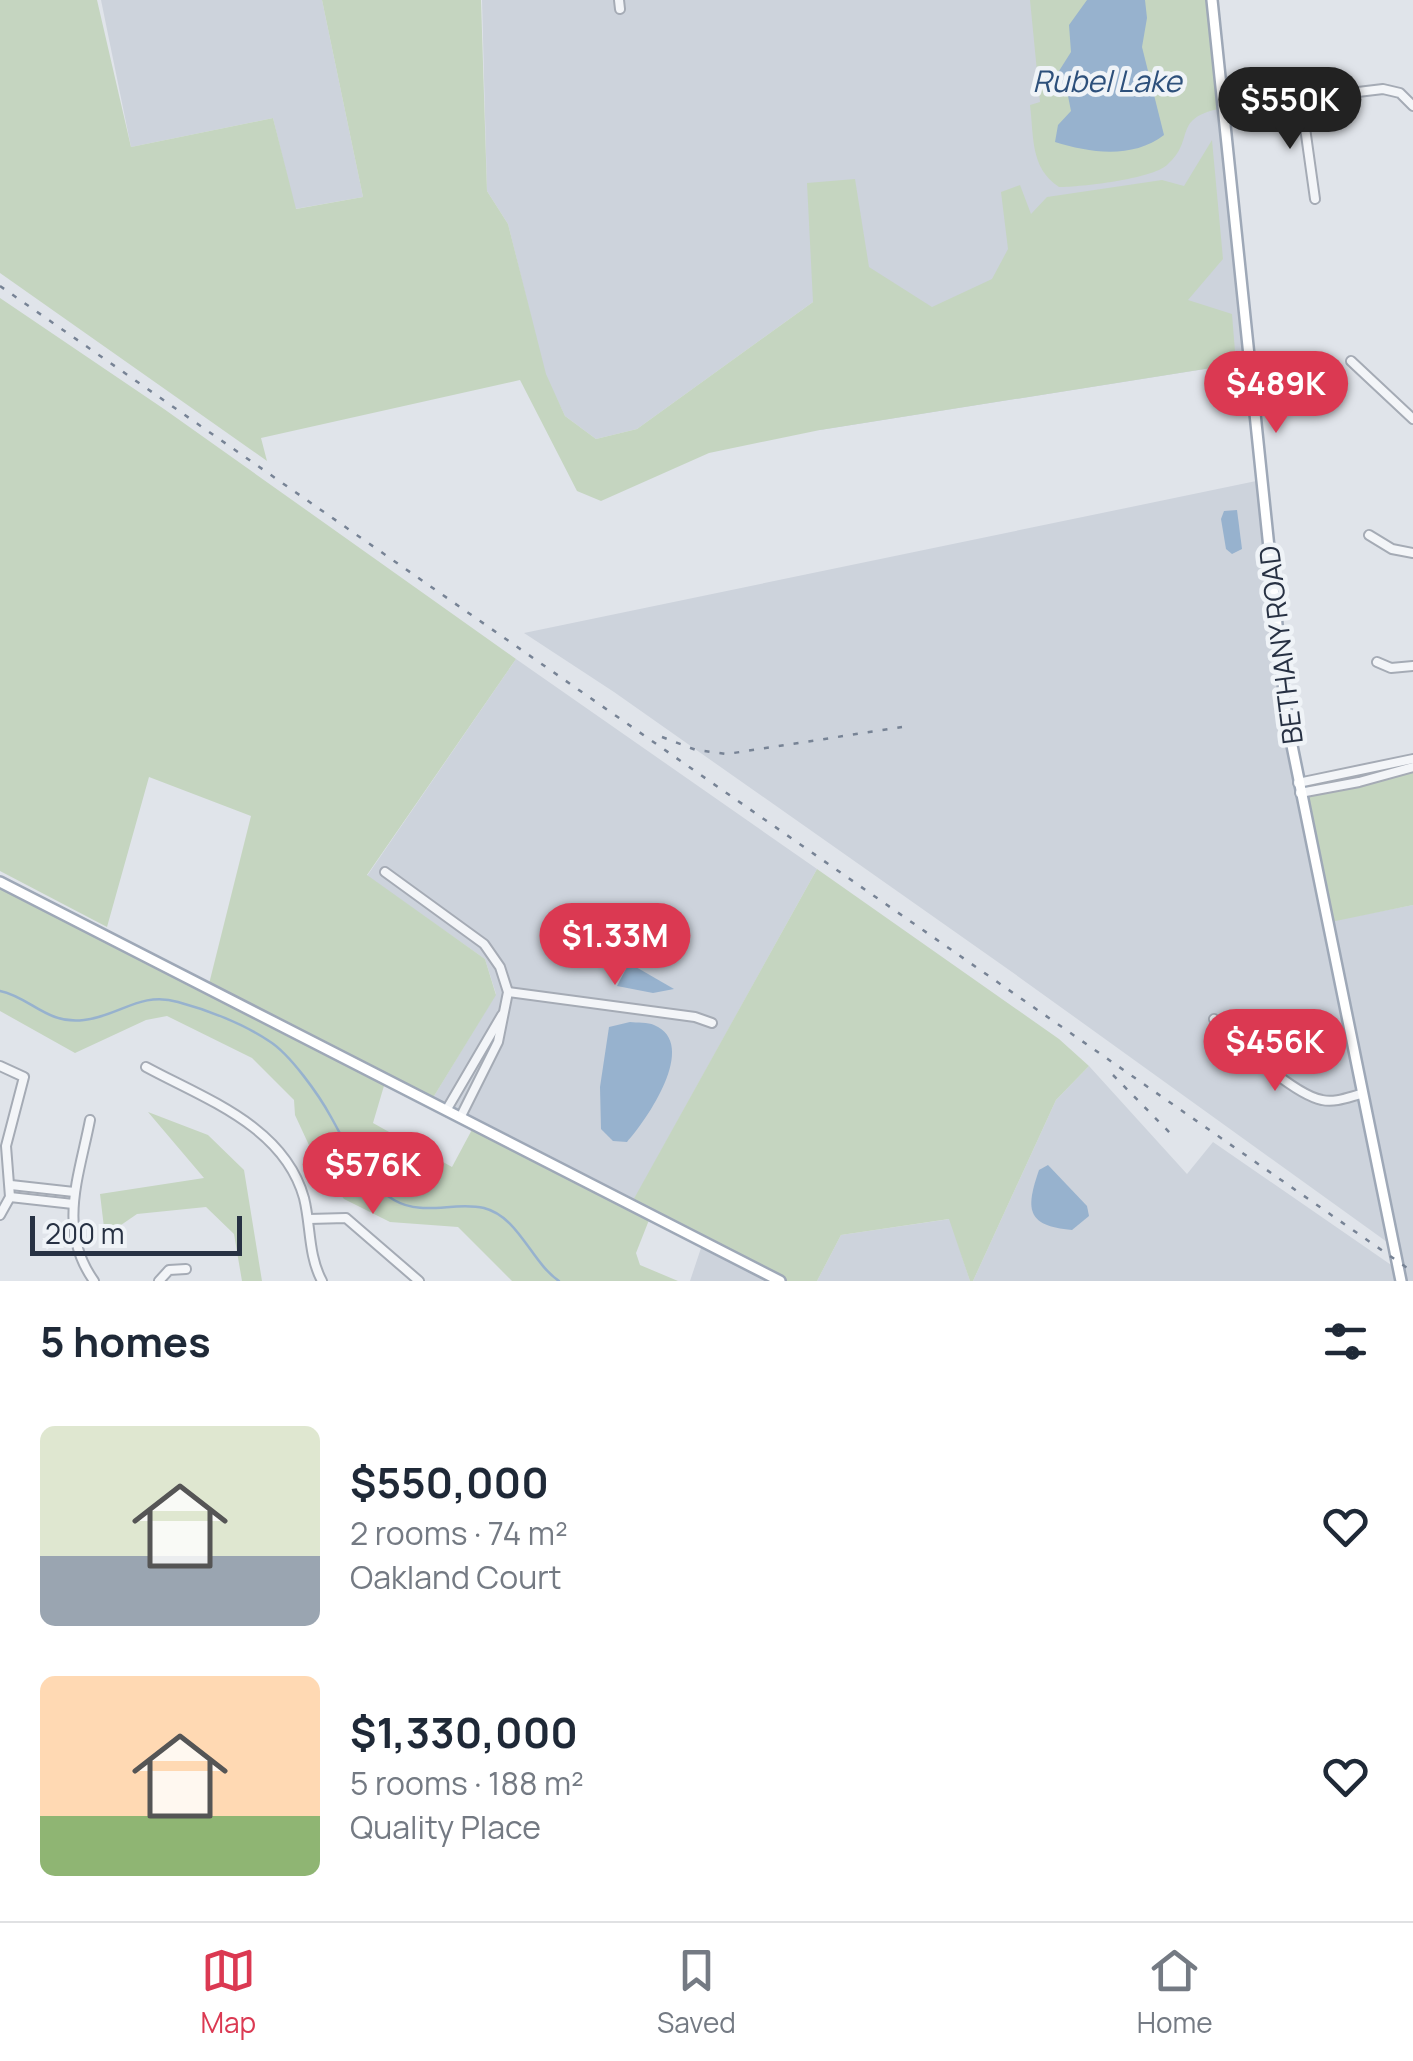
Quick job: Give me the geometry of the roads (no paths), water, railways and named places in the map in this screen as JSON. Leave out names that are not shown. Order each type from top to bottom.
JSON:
[{"type":"main road","name":"BETHANY ROAD","points":[[1212,0],[1276,632],[1299,788],[1401,1281]]},
{"type":"main road","points":[[0,882],[780,1281]]},
{"type":"street","points":[[1223,108],[1392,90],[1400,92],[1413,106]]},
{"type":"street","points":[[1301,99],[1316,199]]},
{"type":"street","points":[[1351,361],[1413,419]]},
{"type":"street","points":[[1368,534],[1392,550],[1413,553]]},
{"type":"street","points":[[1378,662],[1392,668],[1413,666]]},
{"type":"street","points":[[1299,788],[1358,782],[1413,763]]},
{"type":"street","points":[[384,872],[484,944],[500,967],[508,992],[498,1042],[461,1116]]},
{"type":"street","points":[[508,992],[695,1017],[712,1023]]},
{"type":"street","points":[[446,1109],[505,1011]]},
{"type":"street","points":[[1214,1020],[1241,1047],[1310,1096],[1334,1100],[1361,1094]]},
{"type":"street","points":[[0,1066],[24,1077],[6,1146],[10,1196],[0,1215]]},
{"type":"street","points":[[146,1067],[263,1134],[285,1158],[296,1177],[308,1219],[313,1262],[322,1281]]},
{"type":"street","points":[[90,1120],[71,1222],[76,1249],[94,1281]]},
{"type":"street","points":[[11,1185],[74,1192]]},
{"type":"street","points":[[10,1196],[73,1204]]},
{"type":"street","points":[[308,1219],[346,1218],[420,1281]]},
{"type":"street","points":[[158,1281],[169,1270],[186,1269]]},
{"type":"water","name":"Rubel Lake","points":[[1087,0],[1145,0],[1147,18],[1142,47],[1164,135],[1152,143],[1111,152],[1055,142],[1058,125],[1071,111],[1068,96],[1052,82],[1071,52],[1069,25]]},
{"type":"water","points":[[1237,510],[1242,549],[1232,554],[1226,549],[1221,519],[1224,511]]},
{"type":"water","points":[[629,963],[674,989],[653,993],[617,986]]},
{"type":"water","points":[[630,1022],[652,1024],[667,1035],[672,1048],[671,1065],[656,1101],[636,1132],[627,1142],[613,1141],[601,1129],[600,1087],[609,1027]]},
{"type":"water","points":[[1048,1165],[1087,1206],[1089,1216],[1072,1230],[1045,1224],[1033,1213],[1032,1195],[1039,1170]]},
{"type":"waterway","points":[[0,991],[49,1015],[71,1020],[97,1018],[141,1002],[165,999],[248,1029],[277,1047],[295,1065],[373,1184],[405,1205],[473,1206],[496,1213],[516,1230],[559,1281]]},
{"type":"railway","points":[[0,286],[1413,1272]]},
{"type":"railway","points":[[662,737],[696,750],[727,754],[902,727]]},
{"type":"railway","points":[[1113,1075],[1173,1136]]}]
